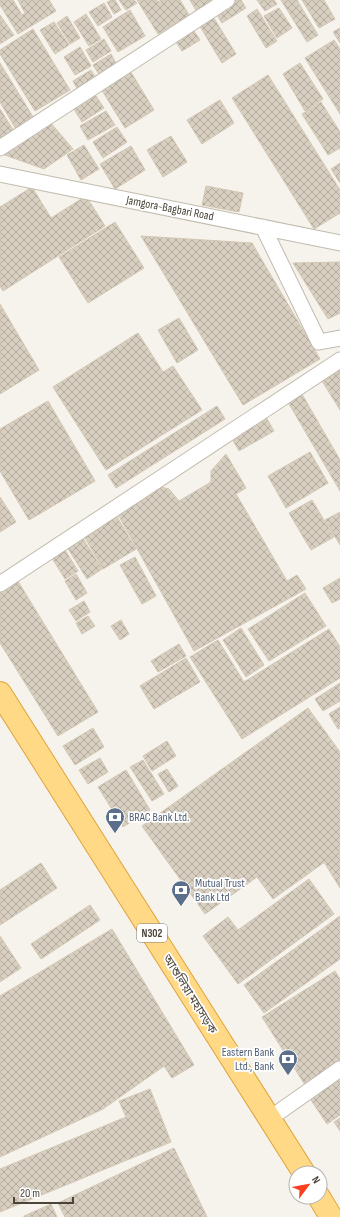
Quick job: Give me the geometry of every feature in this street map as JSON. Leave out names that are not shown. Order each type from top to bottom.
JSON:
[{"type":"highway","name":"আশুলিয়া মহাসড়ক","points":[[0,693],[299,1165]]},
{"type":"highway","points":[[324,1205],[332,1217]]},
{"type":"street","points":[[0,148],[227,0]]},
{"type":"street","name":"Jamgora-Bagbari Road","points":[[0,174],[340,243]]},
{"type":"street","points":[[263,227],[319,342],[340,338]]},
{"type":"street","points":[[0,584],[340,360]]},
{"type":"street","points":[[269,1119],[340,1069]]},
{"type":"building","points":[[0,0],[13,0],[22,15],[25,13],[18,0],[49,0],[56,11],[18,34],[0,5]]},
{"type":"building","points":[[115,0],[121,10],[114,14],[107,2]]},
{"type":"building","points":[[119,0],[134,0],[137,3],[126,10]]},
{"type":"building","points":[[137,0],[157,0],[158,2],[161,0],[180,0],[189,15],[158,34]]},
{"type":"building","points":[[190,0],[216,0],[197,12]]},
{"type":"building","points":[[230,0],[241,0],[246,8],[222,23],[214,10]]},
{"type":"building","points":[[257,0],[274,0],[277,4],[265,11]]},
{"type":"building","points":[[281,0],[297,0],[318,35],[307,42]]},
{"type":"building","points":[[302,0],[324,0],[335,19],[319,28]]},
{"type":"building","points":[[104,3],[112,17],[98,26],[89,12]]},
{"type":"building","points":[[279,8],[292,28],[277,38],[264,16]]},
{"type":"building","points":[[257,9],[277,41],[266,48],[247,16]]},
{"type":"building","points":[[130,10],[145,36],[118,52],[103,27]]},
{"type":"building","points":[[86,14],[101,39],[89,46],[74,22]]},
{"type":"building","points":[[0,15],[14,35],[0,44]]},
{"type":"building","points":[[212,15],[236,54],[222,63],[198,23]]},
{"type":"building","points":[[67,16],[80,38],[70,44],[57,23]]},
{"type":"building","points":[[54,22],[69,45],[55,54],[40,30]]},
{"type":"building","points":[[192,28],[200,40],[182,51],[174,39]]},
{"type":"building","points":[[340,28],[340,43],[333,32]]},
{"type":"building","points":[[33,29],[70,90],[35,111],[0,54],[0,50]]},
{"type":"building","points":[[104,39],[111,51],[93,62],[86,50]]},
{"type":"building","points":[[334,40],[340,49],[340,114],[305,58]]},
{"type":"building","points":[[80,47],[91,66],[75,75],[64,57]]},
{"type":"building","points":[[111,54],[117,65],[100,76],[93,65]]},
{"type":"building","points":[[0,63],[35,120],[17,131],[0,102]]},
{"type":"building","points":[[300,63],[323,99],[305,111],[283,74]]},
{"type":"building","points":[[129,69],[154,110],[125,128],[100,87]]},
{"type":"building","points":[[91,70],[97,80],[79,92],[73,81]]},
{"type":"building","points":[[268,75],[340,190],[340,213],[314,229],[232,98]]},
{"type":"building","points":[[92,90],[104,108],[82,122],[70,103]]},
{"type":"building","points":[[220,100],[234,123],[202,144],[187,120]]},
{"type":"building","points":[[321,102],[340,132],[340,148],[328,155],[302,114]]},
{"type":"building","points":[[0,109],[14,131],[0,140]]},
{"type":"building","points":[[106,111],[115,125],[88,140],[80,126]]},
{"type":"building","points":[[50,122],[73,149],[44,169],[2,154]]},
{"type":"building","points":[[117,127],[127,142],[103,158],[93,142]]},
{"type":"building","points":[[171,136],[187,162],[163,177],[147,150]]},
{"type":"building","points":[[84,145],[99,169],[81,180],[67,155]]},
{"type":"building","points":[[131,146],[145,170],[115,189],[100,164]]},
{"type":"building","points":[[340,163],[340,183],[331,169]]},
{"type":"building","points":[[206,186],[243,193],[239,212],[202,205]]},
{"type":"building","points":[[32,187],[51,218],[86,196],[105,226],[3,291],[0,286],[0,207]]},
{"type":"building","points":[[115,222],[144,268],[88,303],[59,257]]},
{"type":"building","points":[[141,236],[252,243],[320,359],[243,405]]},
{"type":"building","points":[[340,262],[340,313],[328,319],[293,263]]},
{"type":"building","points":[[0,304],[39,370],[0,394]]},
{"type":"building","points":[[179,318],[198,350],[177,363],[158,330]]},
{"type":"building","points":[[138,333],[163,372],[173,366],[202,410],[106,470],[53,387]]},
{"type":"building","points":[[340,370],[340,410],[322,381]]},
{"type":"building","points":[[299,389],[340,460],[340,491],[285,397]]},
{"type":"building","points":[[48,401],[95,481],[29,520],[0,471],[0,429]]},
{"type":"building","points":[[217,406],[225,419],[116,488],[108,475]]},
{"type":"building","points":[[262,410],[274,431],[239,451],[227,430]]},
{"type":"building","points":[[310,452],[328,483],[286,508],[268,476]]},
{"type":"building","points":[[226,454],[246,488],[236,494],[287,581],[297,575],[306,589],[194,651],[111,502],[157,486],[169,489],[179,501],[211,482],[211,471]]},
{"type":"building","points":[[0,497],[16,522],[0,532]]},
{"type":"building","points":[[312,500],[334,537],[311,550],[289,513]]},
{"type":"building","points":[[113,510],[136,549],[103,569],[80,529]]},
{"type":"building","points":[[340,512],[340,545],[325,520]]},
{"type":"building","points":[[79,532],[102,569],[87,579],[64,542]]},
{"type":"building","points":[[60,542],[78,571],[65,579],[47,550]]},
{"type":"building","points":[[135,557],[156,596],[142,604],[120,565]]},
{"type":"building","points":[[76,574],[87,593],[76,600],[65,581]]},
{"type":"building","points":[[16,578],[98,712],[58,736],[0,643],[0,587]]},
{"type":"building","points":[[340,578],[340,599],[332,603],[323,588]]},
{"type":"building","points":[[305,593],[326,626],[269,661],[248,629]]},
{"type":"building","points":[[84,601],[90,612],[76,621],[69,610]]},
{"type":"building","points":[[88,616],[95,626],[82,634],[76,623]]},
{"type":"building","points":[[121,620],[129,634],[120,640],[111,626]]},
{"type":"building","points":[[241,628],[264,665],[246,677],[223,640]]},
{"type":"building","points":[[329,629],[340,647],[340,678],[242,739],[190,657],[218,640],[244,682]]},
{"type":"building","points":[[179,644],[186,656],[158,672],[151,661]]},
{"type":"building","points":[[186,658],[200,682],[154,709],[140,686]]},
{"type":"building","points":[[340,683],[340,701],[323,711],[315,699]]},
{"type":"building","points":[[340,707],[340,728],[338,729],[329,714]]},
{"type":"building","points":[[308,708],[340,752],[340,851],[273,899],[257,877],[205,914],[142,826]]},
{"type":"building","points":[[93,728],[104,747],[75,765],[63,746]]},
{"type":"building","points":[[167,741],[176,756],[152,771],[143,756]]},
{"type":"building","points":[[100,758],[108,772],[88,784],[79,770]]},
{"type":"building","points":[[143,760],[164,794],[152,801],[130,767]]},
{"type":"building","points":[[167,769],[178,786],[169,792],[158,774]]},
{"type":"building","points":[[126,770],[150,810],[123,827],[98,787]]},
{"type":"building","points":[[340,852],[340,888],[324,862]]},
{"type":"building","points":[[41,863],[57,888],[0,925],[0,890]]},
{"type":"building","points":[[309,879],[334,914],[238,984],[203,936],[228,917],[238,930]]},
{"type":"building","points":[[90,905],[100,920],[41,959],[31,944]]},
{"type":"building","points":[[340,916],[340,959],[264,1013],[244,985]]},
{"type":"building","points":[[112,929],[194,1065],[172,1078],[164,1066],[103,1109],[0,1157],[0,996]]},
{"type":"building","points":[[0,936],[21,968],[0,982]]},
{"type":"building","points":[[335,971],[340,979],[340,1067],[307,1088],[262,1017]]},
{"type":"building","points":[[340,1072],[340,1115],[327,1124],[307,1094]]},
{"type":"building","points":[[150,1089],[171,1142],[0,1212],[0,1169],[126,1117],[119,1101]]},
{"type":"building","points":[[340,1118],[340,1131],[334,1122]]},
{"type":"building","points":[[174,1148],[207,1217],[65,1217],[58,1203]]},
{"type":"building","points":[[51,1204],[57,1217],[24,1217],[24,1216]]},
{"type":"place","name":"BRAC Bank Ltd.","points":[[115,834]]},
{"type":"place","name":"Mutual Trust Bank Ltd","points":[[181,907]]},
{"type":"place","name":"Eastern Bank Ltd., Bank","points":[[288,1076]]}]
